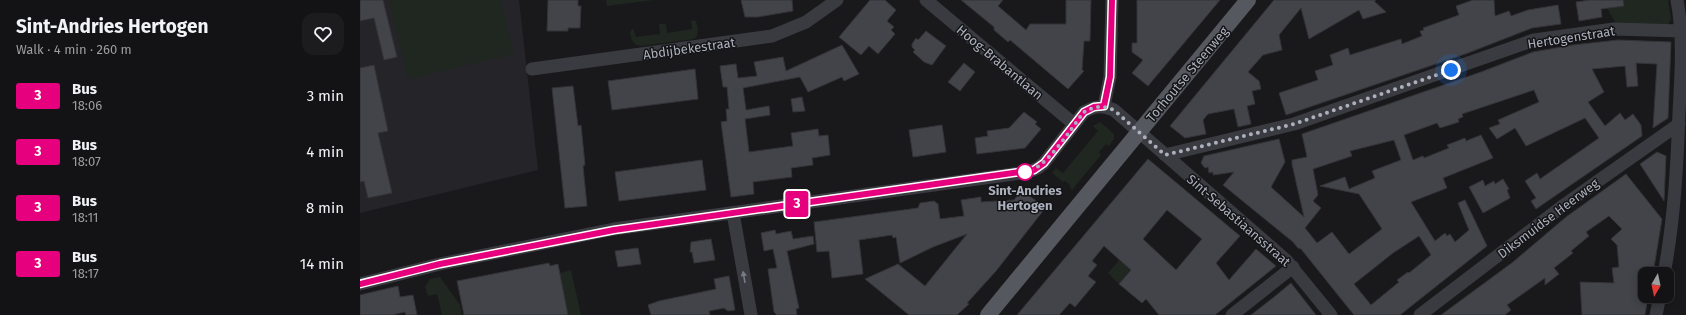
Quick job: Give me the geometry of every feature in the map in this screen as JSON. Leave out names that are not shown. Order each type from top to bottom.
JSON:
[{"type":"main road","name":"Torhoutse Steenweg","points":[[988,315],[1248,0]]},
{"type":"street","name":"Abdijbekestraat","points":[[532,69],[772,36],[806,22],[837,0]]},
{"type":"street","name":"Hoog-Brabantlaan","points":[[926,0],[1074,124]]},
{"type":"street","points":[[360,284],[440,264],[607,231],[1028,172],[1038,168],[1084,112],[1094,107],[1104,106],[1110,77],[1112,0]]},
{"type":"street","points":[[1665,267],[1674,210],[1683,81],[1682,31],[1677,0]]},
{"type":"street","name":"Hertogenstraat","points":[[1165,155],[1294,124],[1534,40],[1614,29],[1682,31]]},
{"type":"street","name":"Sint-Sebastiaansstraat","points":[[1104,106],[1114,110],[1293,267],[1331,315]]},
{"type":"street","name":"Diksmuidse Heerweg","points":[[1420,315],[1564,205],[1679,124]]},
{"type":"street","points":[[733,213],[751,315]]},
{"type":"street","points":[[1232,315],[1293,267]]},
{"type":"street","points":[[1656,315],[1659,303]]},
{"type":"shaded area","points":[[360,0],[519,0],[538,170],[360,213]]},
{"type":"shaded area","points":[[389,0],[501,0],[514,54],[408,79]]},
{"type":"shaded area","points":[[606,0],[654,0],[607,6]]},
{"type":"shaded area","points":[[1606,0],[1668,0],[1671,19],[1668,25],[1616,24],[1607,8]]},
{"type":"shaded area","points":[[691,20],[696,21],[698,29],[697,36],[694,39],[641,46],[634,43],[631,37],[630,32],[633,28],[636,37],[660,34],[659,24],[666,24],[667,33],[692,29]]},
{"type":"shaded area","points":[[1100,122],[1114,134],[1114,139],[1109,146],[1106,144],[1099,152],[1101,155],[1072,190],[1069,186],[1070,185],[1065,181],[1063,182],[1052,173],[1056,168],[1063,173],[1098,131],[1093,126]]},
{"type":"shaded area","points":[[1120,259],[1131,269],[1119,284],[1108,273]]},
{"type":"shaded area","points":[[571,270],[581,315],[568,315],[560,273]]},
{"type":"shaded area","points":[[440,277],[460,305],[462,315],[442,315],[437,294],[428,296],[425,287],[430,279]]},
{"type":"building","points":[[360,0],[383,0],[397,57],[384,60],[374,18],[360,21]]},
{"type":"building","points":[[548,0],[578,0],[578,6],[581,6],[580,28],[568,28],[568,31],[547,31]]},
{"type":"building","points":[[741,0],[792,0],[793,11],[758,17],[745,17]]},
{"type":"building","points":[[870,0],[885,0],[896,10],[887,21],[894,27],[891,30],[895,34],[878,54],[869,46],[861,55],[839,37]]},
{"type":"building","points":[[961,0],[1003,0],[998,6],[1026,30],[1030,24],[1066,24],[1066,0],[1091,0],[1090,41],[1084,41],[1082,70],[1084,71],[1068,89],[1010,40],[1008,42],[994,30],[994,27]]},
{"type":"building","points":[[1137,0],[1220,0],[1148,86],[1132,73],[1143,60],[1132,52],[1132,43],[1137,43]]},
{"type":"building","points":[[1274,0],[1376,0],[1374,1],[1386,12],[1363,19],[1359,10],[1309,39],[1301,8],[1279,35],[1282,50],[1263,55],[1248,72],[1259,81],[1261,89],[1252,91],[1255,104],[1247,106],[1251,124],[1238,127],[1234,109],[1208,114],[1203,120],[1206,134],[1185,138],[1170,126]]},
{"type":"building","points":[[1473,0],[1494,0],[1495,16],[1509,11],[1511,16],[1528,10],[1558,5],[1561,24],[1532,28],[1468,53],[1286,115],[1279,93],[1318,80],[1315,71],[1333,65],[1330,55],[1348,48],[1350,55],[1401,39],[1402,44],[1422,36],[1420,31],[1424,30],[1423,28],[1459,15],[1456,6]]},
{"type":"building","points":[[1590,0],[1623,0],[1624,6],[1601,9],[1602,17],[1579,21],[1576,2]]},
{"type":"building","points":[[926,31],[946,46],[932,65],[924,62],[913,52],[915,50],[912,47],[912,44],[916,38],[918,40]]},
{"type":"building","points":[[1618,40],[1671,42],[1668,118],[1653,128],[1657,64],[1636,63],[1638,86],[1627,87],[1625,66],[1592,69],[1604,92],[1588,102],[1605,126],[1620,113],[1625,120],[1633,114],[1641,125],[1642,136],[1536,209],[1531,201],[1536,198],[1525,181],[1537,173],[1540,179],[1599,138],[1585,118],[1526,146],[1515,128],[1497,139],[1489,128],[1500,124],[1498,120],[1539,102],[1534,90],[1462,114],[1463,117],[1458,119],[1459,122],[1440,128],[1437,123],[1404,135],[1413,160],[1423,156],[1424,158],[1449,148],[1447,145],[1465,138],[1466,141],[1481,135],[1493,158],[1443,178],[1447,188],[1411,202],[1435,241],[1445,233],[1447,236],[1450,234],[1455,242],[1469,230],[1458,203],[1465,200],[1487,246],[1400,315],[1354,315],[1301,249],[1223,185],[1234,172],[1213,175],[1213,172],[1209,173],[1208,167],[1205,168],[1201,163],[1204,156],[1279,139],[1285,162],[1271,187],[1304,217],[1292,164],[1292,160],[1307,157],[1302,134],[1481,72],[1533,52],[1573,45]],"holes":[[[1394,140],[1401,160],[1372,171],[1375,178],[1349,189],[1345,177],[1320,186],[1359,194],[1382,229],[1349,254],[1332,232],[1317,243],[1305,228],[1321,208],[1313,201],[1318,195],[1313,169],[1352,156],[1350,151]],[[1419,236],[1431,255],[1409,273],[1408,272],[1397,280],[1399,282],[1371,305],[1354,284],[1393,253]]]},
{"type":"building","points":[[842,45],[859,74],[844,81],[842,77],[808,92],[800,77],[743,88],[746,110],[769,106],[770,115],[745,119],[749,152],[793,146],[791,133],[818,129],[819,136],[828,135],[830,155],[812,158],[813,165],[791,168],[792,177],[753,182],[754,194],[731,197],[721,122],[727,121],[726,109],[729,109],[727,87],[723,87],[720,66],[736,64],[738,78],[757,76],[754,62],[783,57],[786,71]]},
{"type":"building","points":[[964,63],[975,72],[960,91],[948,82]]},
{"type":"building","points":[[374,65],[388,131],[378,133],[392,193],[368,198],[364,181],[360,182],[360,68]]},
{"type":"building","points":[[695,69],[698,99],[612,110],[608,81]]},
{"type":"building","points":[[573,86],[578,126],[581,125],[587,206],[565,208],[552,88]]},
{"type":"building","points":[[802,97],[805,111],[793,112],[791,99]]},
{"type":"building","points":[[1024,112],[1037,122],[1035,124],[1041,129],[1025,148],[977,154],[975,138],[988,136],[987,131],[1009,128]]},
{"type":"building","points":[[942,125],[946,152],[913,157],[909,130]]},
{"type":"building","points":[[1657,152],[1666,156],[1664,201],[1640,164]]},
{"type":"building","points":[[1148,159],[1240,236],[1216,263],[1229,280],[1256,249],[1276,266],[1215,315],[1159,315],[1146,299],[1142,303],[1119,284],[1131,270],[1104,246],[1092,261],[1097,265],[1088,276],[1096,282],[1075,307],[1070,303],[1059,315],[1017,315]],"holes":[[[1167,210],[1202,239],[1176,270],[1143,239]]]},
{"type":"building","points":[[702,160],[706,190],[619,201],[615,172]]},
{"type":"building","points":[[1626,174],[1662,219],[1654,267],[1638,267],[1638,303],[1647,303],[1645,315],[1582,315],[1580,282],[1614,283],[1612,268],[1619,267],[1617,245],[1611,239],[1622,229],[1609,216],[1586,232],[1589,236],[1571,251],[1573,253],[1554,268],[1559,274],[1545,285],[1545,278],[1507,305],[1511,310],[1505,315],[1441,315],[1513,262],[1566,217]]},
{"type":"building","points":[[1503,179],[1509,189],[1507,190],[1510,198],[1483,213],[1469,187],[1483,180],[1485,186],[1494,181],[1495,184]]},
{"type":"building","points":[[1020,192],[1025,196],[1027,194],[1040,204],[1038,207],[1043,211],[996,271],[967,303],[969,304],[957,315],[909,315],[865,279],[898,264],[925,286],[967,234],[933,247],[900,263],[896,237],[893,238],[892,235],[859,240],[863,274],[832,278],[829,251],[817,252],[814,222],[918,208],[920,203],[934,201],[938,204],[940,219],[964,216],[961,200],[981,197],[981,202],[1014,200]]},
{"type":"building","points":[[775,230],[776,234],[791,231],[793,239],[813,236],[814,244],[787,251],[799,308],[796,309],[797,315],[777,315],[774,312],[768,269],[777,268],[773,249],[764,251],[761,233]]},
{"type":"building","points":[[711,239],[715,260],[694,263],[692,252],[690,252],[691,242]]},
{"type":"building","points":[[638,248],[641,264],[618,267],[615,251]]},
{"type":"building","points":[[549,263],[550,266],[558,264],[568,315],[464,315],[457,281]]},
{"type":"building","points":[[729,276],[735,310],[728,311],[724,308],[709,311],[710,315],[651,315],[648,305],[659,301],[716,289],[714,279]]},
{"type":"building","points":[[1291,283],[1316,315],[1251,315],[1274,297]]},
{"type":"building","points":[[398,286],[400,297],[413,295],[417,315],[406,315],[405,312],[392,315],[360,315],[360,295]]},
{"type":"bus line","name":"3","points":[[360,284],[440,264],[614,230],[1034,170],[1044,163],[1084,112],[1094,107],[1104,106],[1110,77],[1112,0]]},
{"type":"place","name":"Sint-Andries Hertogen","points":[[1025,172]]},
{"type":"route","points":[[1025,172],[1034,170],[1044,163],[1084,112],[1094,107],[1104,106],[1114,110],[1165,155],[1294,124],[1451,70]]}]
